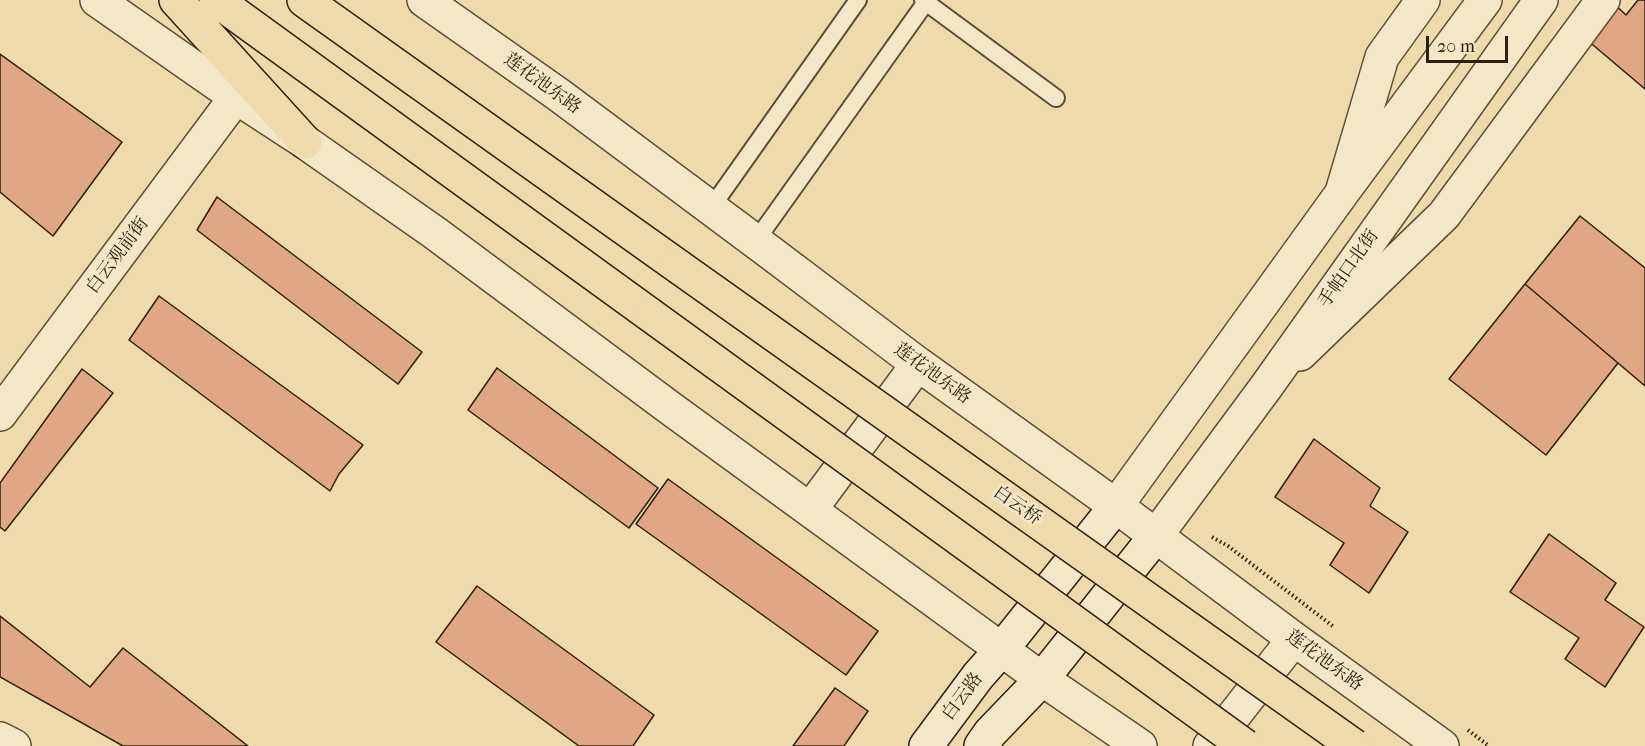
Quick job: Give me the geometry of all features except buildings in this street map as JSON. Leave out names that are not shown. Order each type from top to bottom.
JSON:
[{"type":"highway","points":[[176,0],[305,142]]},
{"type":"highway","points":[[216,0],[1245,746]]},
{"type":"highway","name":"白云桥","points":[[304,0],[1354,746]]},
{"type":"street","points":[[97,0],[305,142],[480,266],[670,408],[1042,679],[1140,746]]},
{"type":"street","name":"莲花池东路","points":[[424,0],[559,95],[918,364],[1116,506],[1155,537],[1442,746]]},
{"type":"street","points":[[1342,193],[1382,57],[1423,0]]},
{"type":"street","points":[[1116,506],[1342,193],[1485,0]]},
{"type":"street","name":"手帕口北街","points":[[1042,679],[1155,537],[1266,387],[1541,0]]},
{"type":"street","points":[[1266,387],[1444,215],[1603,0]]},
{"type":"street","name":"白云观前街","points":[[0,414],[236,97]]},
{"type":"street","points":[[810,510],[918,364]]},
{"type":"street","name":"白云路","points":[[926,746],[978,676],[1116,506]]},
{"type":"street","points":[[1210,746],[1294,639]]},
{"type":"street","points":[[981,746],[1042,679]]},
{"type":"street","points":[[0,739],[14,746]]},
{"type":"lane","points":[[711,208],[858,0]]},
{"type":"lane","points":[[755,242],[924,1],[1056,98]]}]
